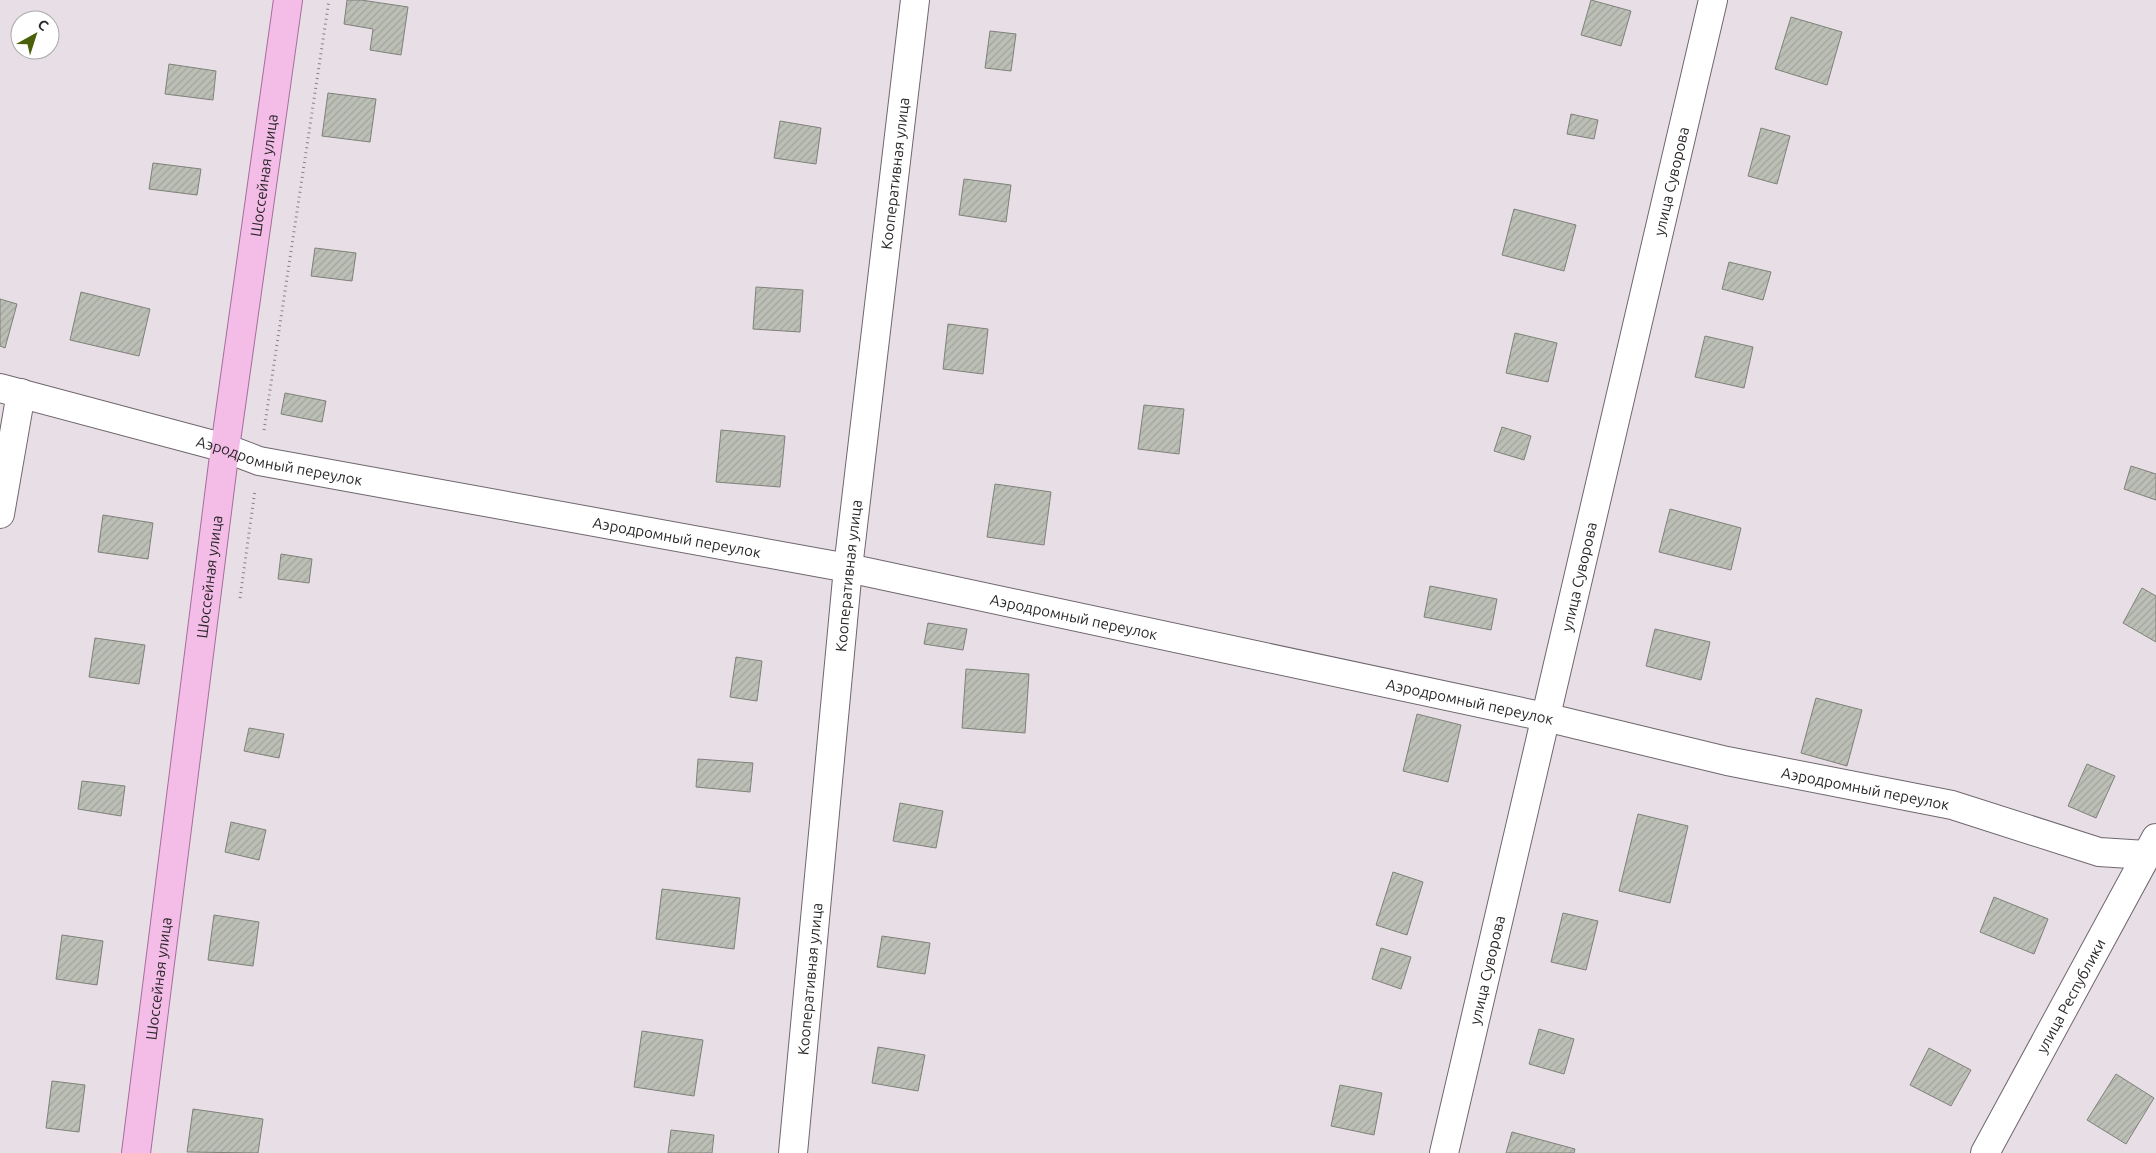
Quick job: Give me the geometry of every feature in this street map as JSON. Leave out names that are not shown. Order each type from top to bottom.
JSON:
[{"type":"main road","name":"Шоссейная улица","points":[[136,1153],[225,448],[288,0]]},
{"type":"street","name":"Кооперативная улица","points":[[793,1153],[848,568],[915,0]]},
{"type":"street","name":"улица Суворова","points":[[1444,1153],[1713,0]]},
{"type":"street","name":"Аэродромный переулок","points":[[10,390],[225,448],[259,461],[848,568],[1545,717],[1727,760],[1952,806],[2099,852],[2151,847]]},
{"type":"street","points":[[0,514],[10,390]]},
{"type":"street","name":"улица Республики","points":[[1985,1153],[2151,847]]},
{"type":"path","points":[[240,598],[329,0]]},
{"type":"building","points":[[347,0],[361,0],[408,7],[401,55],[370,50],[373,29],[344,24]]},
{"type":"building","points":[[1591,0],[1631,11],[1621,46],[1581,35]]},
{"type":"building","points":[[1791,17],[1842,32],[1827,85],[1775,69]]},
{"type":"building","points":[[990,31],[1016,34],[1011,71],[985,68]]},
{"type":"building","points":[[169,64],[216,71],[213,100],[165,94]]},
{"type":"building","points":[[328,93],[376,99],[370,142],[322,136]]},
{"type":"building","points":[[1571,114],[1598,120],[1594,139],[1567,134]]},
{"type":"building","points":[[780,121],[821,128],[816,164],[774,158]]},
{"type":"building","points":[[1761,128],[1790,136],[1777,184],[1748,176]]},
{"type":"building","points":[[153,163],[201,169],[197,195],[149,189]]},
{"type":"building","points":[[964,179],[1011,185],[1006,222],[959,215]]},
{"type":"building","points":[[1514,209],[1576,225],[1564,271],[1502,255]]},
{"type":"building","points":[[315,248],[356,253],[352,281],[311,276]]},
{"type":"building","points":[[1729,262],[1771,272],[1763,300],[1722,289]]},
{"type":"building","points":[[756,287],[803,290],[800,332],[753,329]]},
{"type":"building","points":[[81,292],[150,309],[139,356],[70,340]]},
{"type":"building","points":[[0,299],[17,304],[5,348],[0,346]]},
{"type":"building","points":[[948,324],[988,329],[983,374],[943,369]]},
{"type":"building","points":[[1515,333],[1557,343],[1548,382],[1506,373]]},
{"type":"building","points":[[1705,336],[1753,347],[1744,388],[1695,377]]},
{"type":"building","points":[[285,393],[326,401],[322,422],[281,414]]},
{"type":"building","points":[[1144,405],[1184,409],[1179,454],[1138,449]]},
{"type":"building","points":[[1502,427],[1531,436],[1524,460],[1494,451]]},
{"type":"building","points":[[721,430],[785,436],[780,487],[716,482]]},
{"type":"building","points":[[2131,466],[2156,474],[2156,500],[2124,489]]},
{"type":"building","points":[[995,484],[1051,492],[1044,545],[987,537]]},
{"type":"building","points":[[1670,509],[1741,528],[1731,570],[1659,552]]},
{"type":"building","points":[[103,515],[153,523],[148,559],[98,552]]},
{"type":"building","points":[[281,554],[312,559],[309,583],[278,579]]},
{"type":"building","points":[[1430,586],[1497,599],[1491,630],[1424,617]]},
{"type":"building","points":[[2142,588],[2156,596],[2156,642],[2123,623]]},
{"type":"building","points":[[928,623],[967,629],[963,650],[924,644]]},
{"type":"building","points":[[1655,629],[1710,642],[1701,680],[1646,666]]},
{"type":"building","points":[[95,638],[145,645],[139,684],[89,677]]},
{"type":"building","points":[[736,657],[762,661],[757,701],[730,697]]},
{"type":"building","points":[[966,669],[1029,674],[1025,733],[962,728]]},
{"type":"building","points":[[1816,698],[1862,710],[1847,766],[1801,753]]},
{"type":"building","points":[[1417,714],[1461,725],[1448,782],[1403,771]]},
{"type":"building","points":[[249,728],[284,734],[279,758],[244,751]]},
{"type":"building","points":[[698,759],[753,763],[750,792],[696,787]]},
{"type":"building","points":[[2087,764],[2115,776],[2096,818],[2068,806]]},
{"type":"building","points":[[82,781],[125,786],[121,816],[78,809]]},
{"type":"building","points":[[900,803],[943,811],[936,848],[893,841]]},
{"type":"building","points":[[1638,814],[1688,826],[1670,903],[1619,891]]},
{"type":"building","points":[[231,822],[266,830],[259,860],[225,852]]},
{"type":"building","points":[[1393,872],[1423,882],[1407,935],[1376,925]]},
{"type":"building","points":[[662,889],[740,898],[734,949],[656,939]]},
{"type":"building","points":[[1994,897],[2048,919],[2034,954],[1980,932]]},
{"type":"building","points":[[1563,913],[1598,921],[1586,970],[1551,962]]},
{"type":"building","points":[[214,915],[259,922],[253,966],[208,960]]},
{"type":"building","points":[[62,935],[103,941],[97,985],[56,979]]},
{"type":"building","points":[[882,936],[930,943],[925,974],[877,967]]},
{"type":"building","points":[[1381,948],[1411,957],[1401,989],[1372,979]]},
{"type":"building","points":[[1539,1029],[1574,1039],[1564,1074],[1529,1064]]},
{"type":"building","points":[[642,1031],[703,1040],[694,1096],[634,1087]]},
{"type":"building","points":[[878,1047],[925,1055],[918,1091],[872,1083]]},
{"type":"building","points":[[1929,1048],[1971,1070],[1951,1106],[1910,1085]]},
{"type":"building","points":[[2116,1074],[2154,1098],[2126,1144],[2087,1120]]},
{"type":"building","points":[[52,1081],[85,1085],[79,1132],[46,1128]]},
{"type":"building","points":[[1340,1085],[1382,1093],[1374,1135],[1331,1126]]},
{"type":"building","points":[[193,1109],[263,1119],[258,1153],[187,1152]]},
{"type":"building","points":[[671,1130],[714,1135],[712,1153],[668,1153]]},
{"type":"building","points":[[1512,1132],[1575,1149],[1574,1153],[1506,1153]]}]
